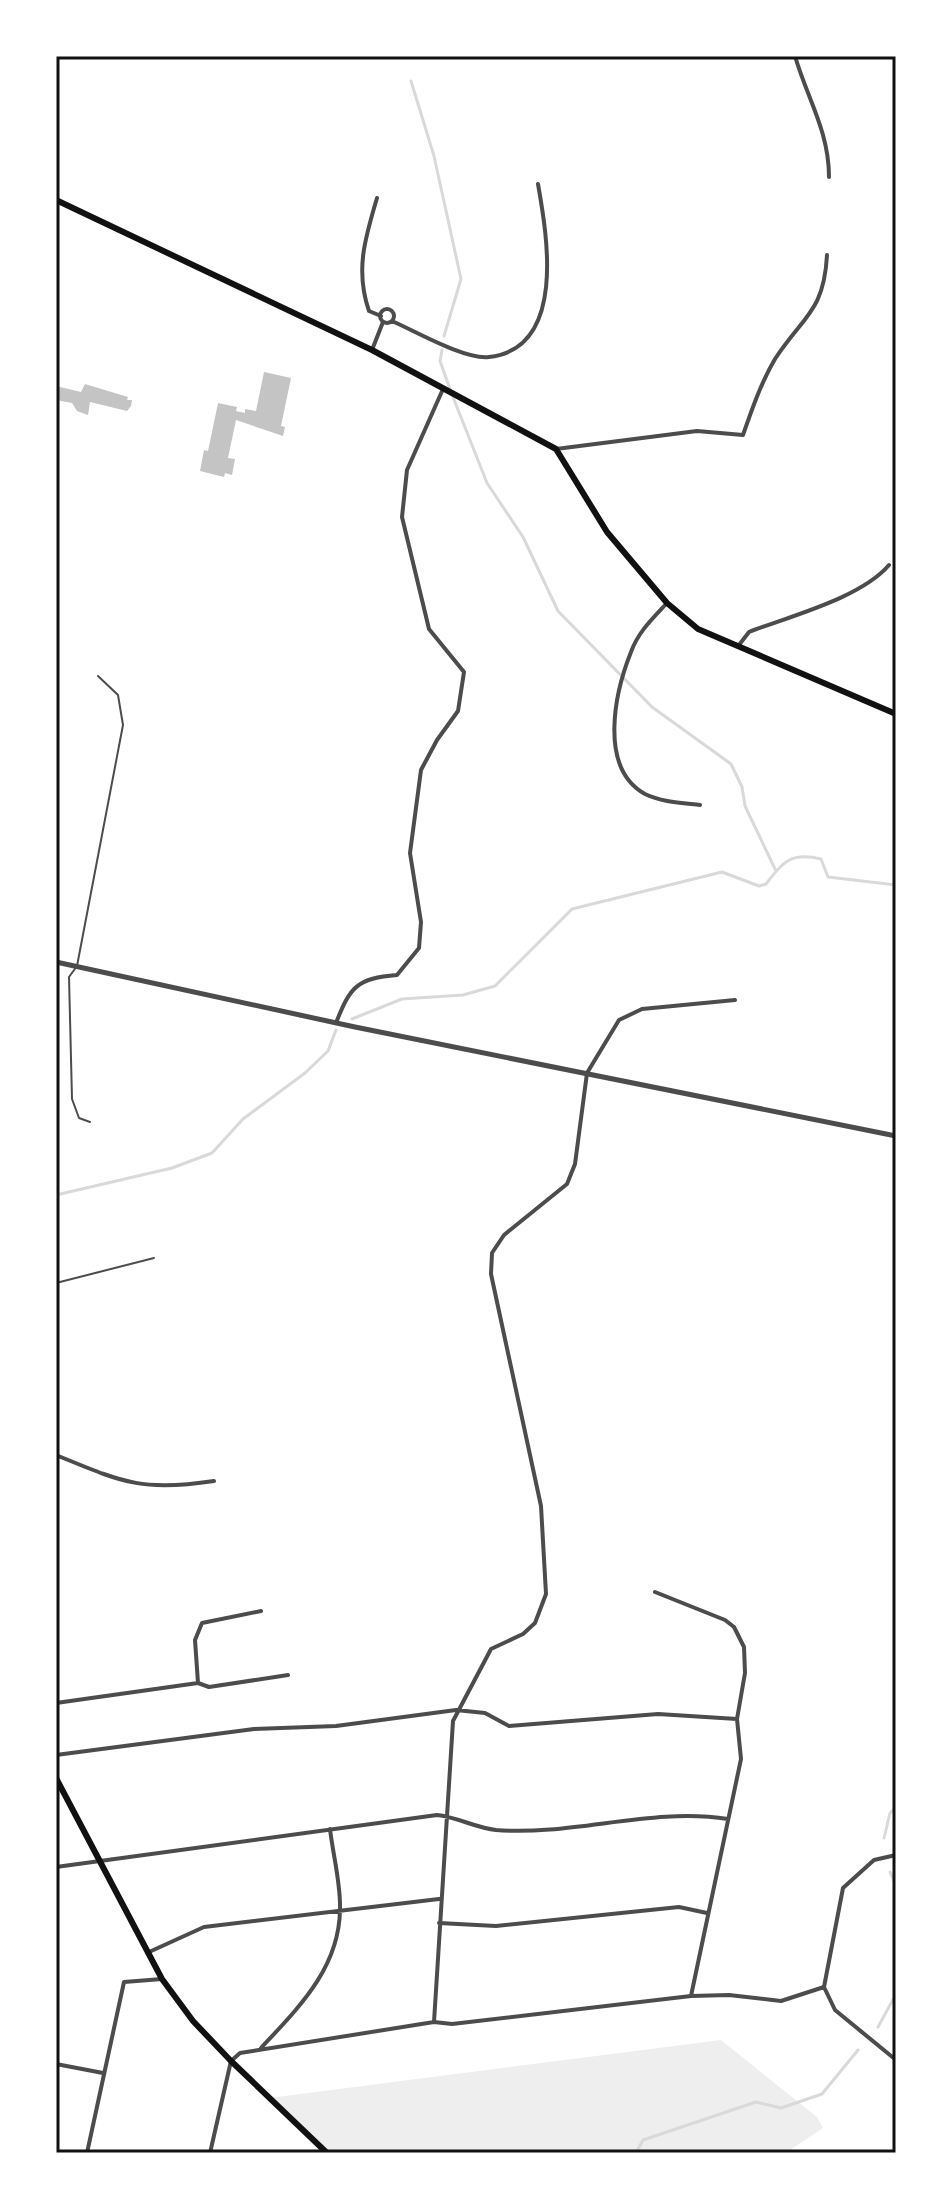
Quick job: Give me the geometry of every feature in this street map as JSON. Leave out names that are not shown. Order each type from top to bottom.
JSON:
[{"type":"main road","points":[[56,200],[372,350],[471,400],[556,449],[607,532],[667,603],[698,629],[896,714]]},
{"type":"main road","points":[[56,1778],[162,1979],[193,2021],[327,2153]]},
{"type":"street","points":[[795,56],[819,115],[829,152],[829,177]]},
{"type":"street","points":[[377,198],[368,229],[360,284],[369,311],[469,354],[488,358],[523,342],[536,325],[546,284],[549,247],[538,184]]},
{"type":"street","points":[[556,449],[697,431],[743,435],[756,395],[775,360],[822,295],[827,255]]},
{"type":"street","points":[[372,350],[382,319],[389,309],[394,316],[392,321]]},
{"type":"street","points":[[336,1023],[346,997],[364,979],[397,975],[419,948],[421,922],[410,853],[413,814],[421,770],[458,711],[464,672],[429,629],[402,517],[407,470],[446,388]]},
{"type":"street","points":[[738,647],[749,632],[850,593],[882,574],[889,565]]},
{"type":"street","points":[[667,603],[646,624],[631,651],[614,734],[618,761],[630,781],[645,794],[700,805]]},
{"type":"street","points":[[56,962],[336,1023],[896,1136]]},
{"type":"street","points":[[434,2022],[453,1721],[456,1710],[472,1689],[491,1649],[523,1634],[535,1623],[546,1594],[541,1506],[491,1274],[492,1253],[504,1235],[567,1184],[575,1164],[587,1073],[619,1020],[642,1009],[735,1000]]},
{"type":"street","points":[[56,1455],[122,1482],[166,1488],[214,1481]]},
{"type":"street","points":[[655,1592],[725,1620],[734,1627],[744,1647],[745,1673],[737,1719],[741,1759],[691,1996]]},
{"type":"street","points":[[198,1683],[195,1640],[202,1623],[261,1611]]},
{"type":"street","points":[[56,1703],[198,1683],[209,1687],[288,1675]]},
{"type":"street","points":[[56,1755],[254,1729],[376,1721],[456,1710],[485,1713],[509,1726],[689,1713],[737,1719]]},
{"type":"street","points":[[56,1867],[447,1816],[494,1830],[553,1828],[693,1813],[728,1819]]},
{"type":"street","points":[[260,2050],[300,2007],[326,1969],[336,1942],[340,1909],[330,1829]]},
{"type":"street","points":[[896,1855],[874,1860],[843,1888],[824,1987],[835,2010],[896,2060]]},
{"type":"street","points":[[149,1952],[204,1927],[440,1899]]},
{"type":"street","points":[[439,1923],[496,1926],[679,1907],[707,1913]]},
{"type":"street","points":[[87,2153],[124,1982],[162,1979]]},
{"type":"street","points":[[210,2153],[231,2061],[240,2053],[434,2022],[452,2024],[691,1996],[729,1995],[781,2001],[824,1987]]},
{"type":"street","points":[[56,2064],[103,2073]]},
{"type":"lane","points":[[90,1122],[79,1118],[72,1099],[69,977],[77,966],[123,725],[118,695],[98,676]]},
{"type":"lane","points":[[56,1283],[154,1258]]},
{"type":"shaded area","points":[[721,2040],[817,2117],[823,2128],[786,2153],[327,2153],[269,2098]]},
{"type":"building","points":[[264,372],[291,378],[281,426],[285,427],[283,436],[236,420],[228,458],[235,459],[232,475],[225,473],[224,477],[200,471],[204,450],[208,451],[218,403],[237,407],[236,411],[245,413],[245,409],[256,411]]},
{"type":"building","points":[[85,384],[128,397],[127,400],[132,400],[131,406],[127,411],[90,402],[88,415],[77,411],[72,403],[56,400],[56,386],[81,392]]},
{"type":"waterway","points":[[411,81],[434,156],[461,279],[444,336]]},
{"type":"waterway","points":[[442,350],[440,361],[450,389]]},
{"type":"waterway","points":[[453,397],[487,483],[523,537],[558,611],[652,707],[731,764],[742,787],[745,806],[776,871]]},
{"type":"waterway","points":[[352,1019],[402,999],[463,995],[495,986],[572,909],[722,872],[759,886],[766,884],[789,860],[811,857],[821,859],[828,877],[896,885]]},
{"type":"waterway","points":[[56,1195],[172,1168],[212,1153],[243,1119],[305,1073],[328,1051],[336,1030]]},
{"type":"waterway","points":[[884,1838],[890,1813],[896,1807]]},
{"type":"waterway","points":[[890,1872],[896,1885]]},
{"type":"waterway","points":[[878,2027],[896,1994]]},
{"type":"waterway","points":[[636,2153],[643,2140],[756,2102],[781,2108],[822,2094],[858,2050]]}]
